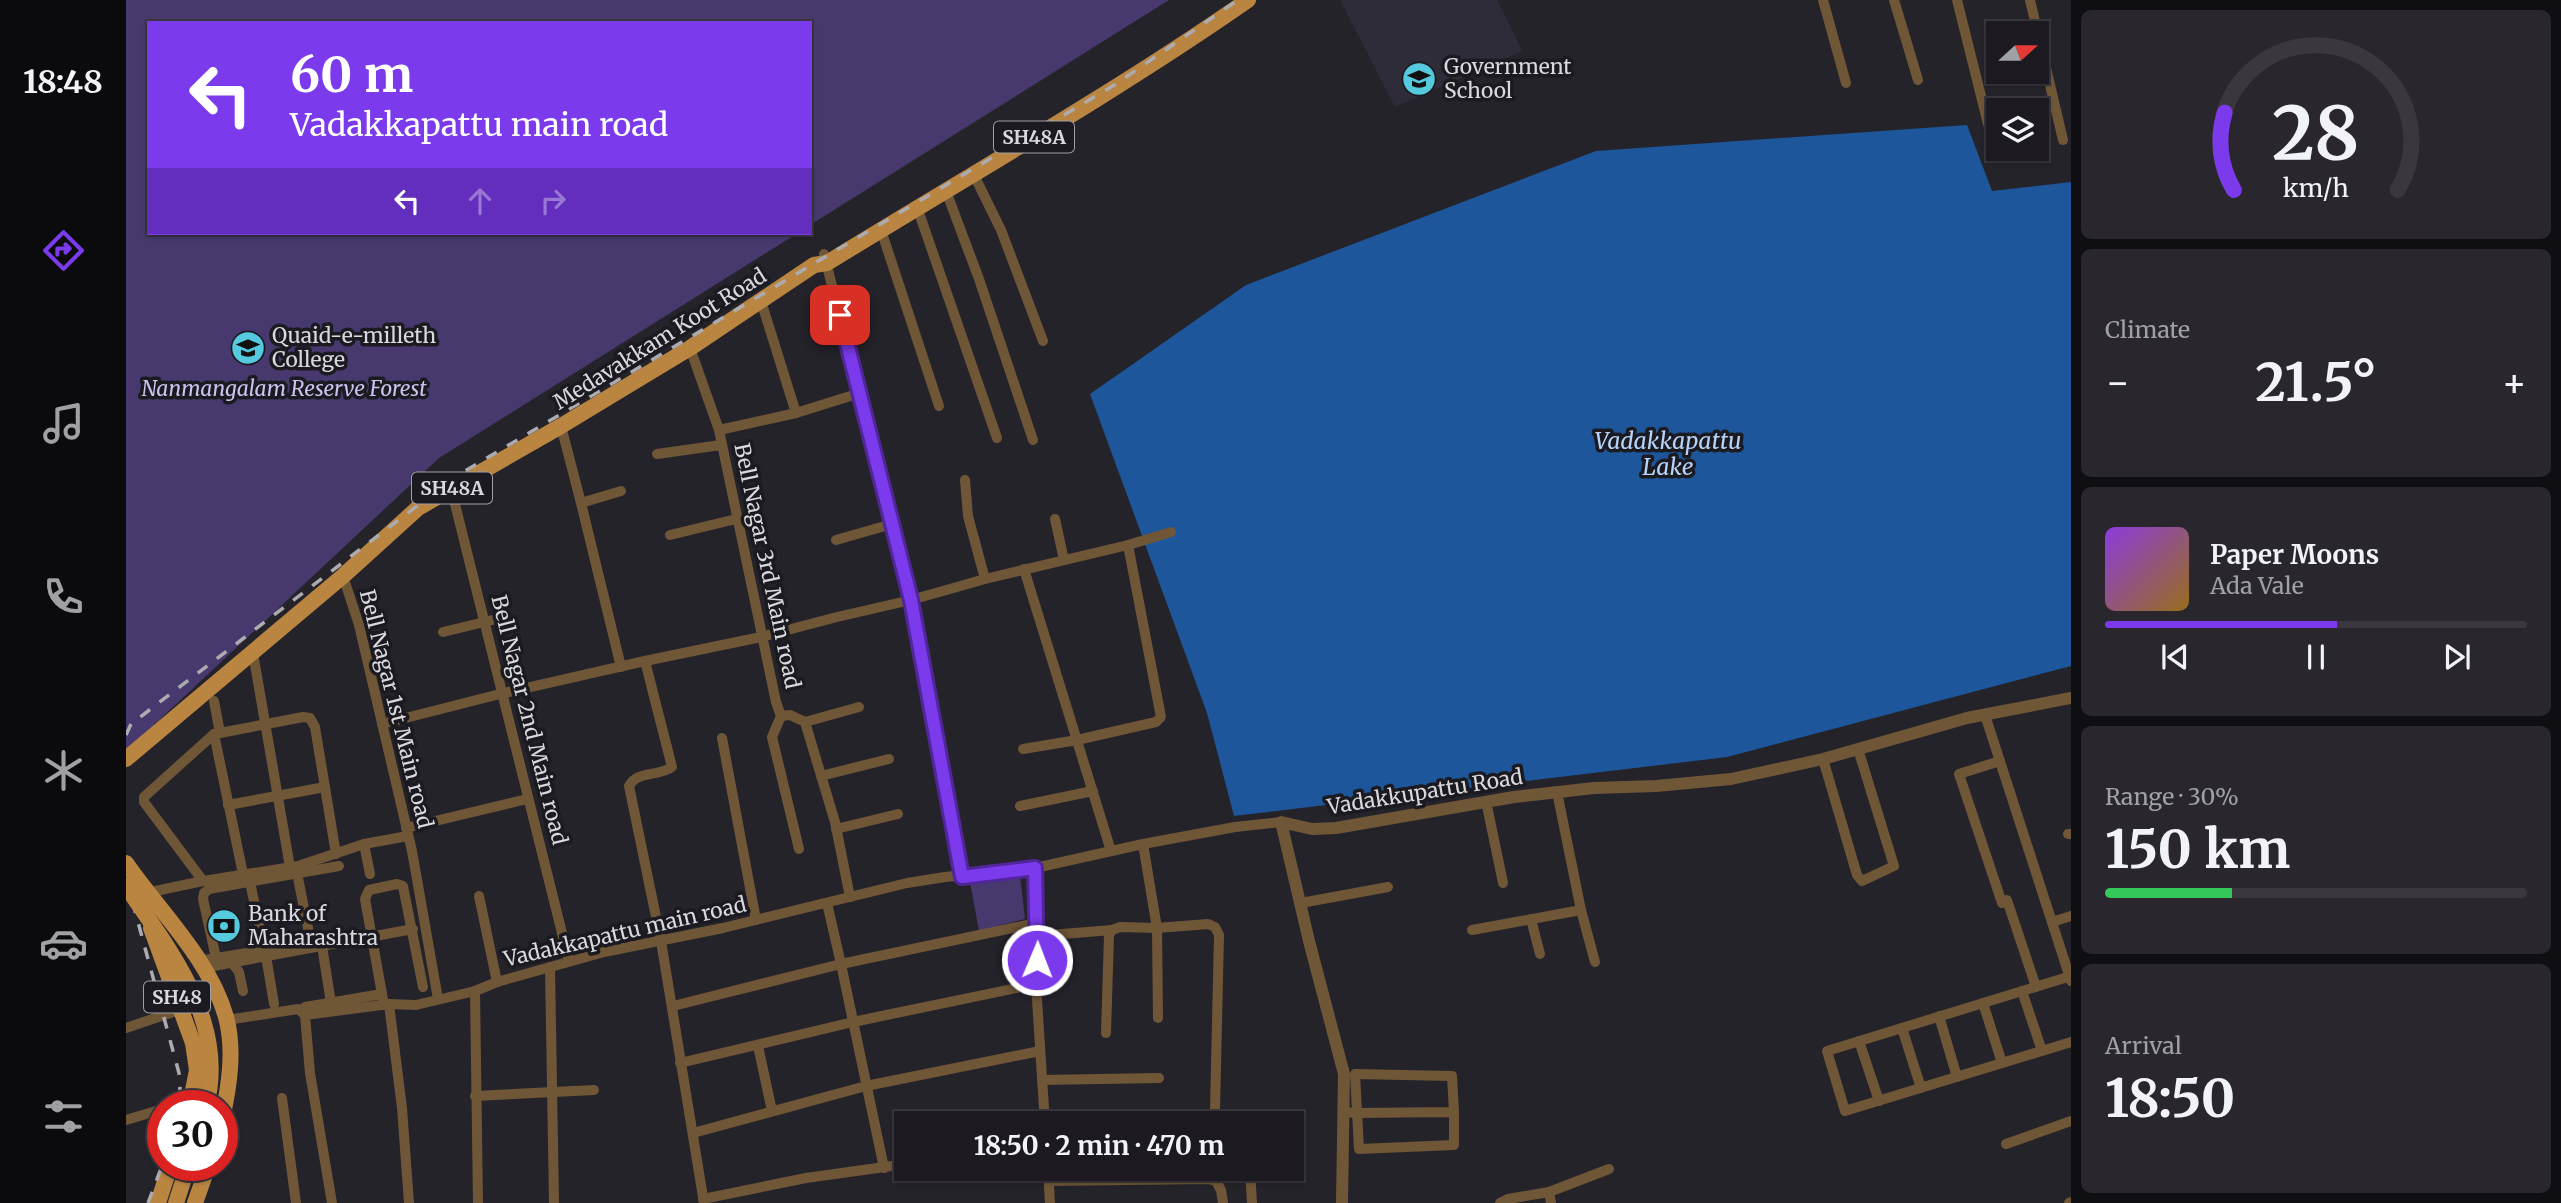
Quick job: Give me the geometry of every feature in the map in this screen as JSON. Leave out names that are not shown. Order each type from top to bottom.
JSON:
[{"type":"main road","name":"SH48A","points":[[822,261],[1115,82],[1233,0]]},
{"type":"main road","name":"Medavakkam Koot Road","points":[[126,760],[343,576],[418,508],[562,426],[690,348],[822,261],[881,230],[1179,48],[1248,0]]},
{"type":"main road","name":"SH48","points":[[126,863],[146,892],[206,962],[227,1020],[230,1070],[227,1090]]},
{"type":"main road","name":"SH48","points":[[126,880],[134,891],[155,937],[194,1044],[197,1070],[193,1090]]},
{"type":"main road","points":[[126,886],[185,976],[201,1012],[211,1062],[208,1090]]},
{"type":"main road","points":[[197,1070],[230,1070]]},
{"type":"main road","points":[[158,1203],[165,1181]]},
{"type":"main road","points":[[176,1203],[183,1181]]},
{"type":"main road","points":[[195,1203],[203,1181]]},
{"type":"street","points":[[1823,0],[1846,83]]},
{"type":"street","points":[[1894,0],[1918,80]]},
{"type":"street","points":[[1957,0],[1986,120]]},
{"type":"street","points":[[2030,0],[2063,140]]},
{"type":"street","points":[[973,173],[1001,230],[1043,341]]},
{"type":"street","points":[[946,191],[979,279],[1033,440]]},
{"type":"street","points":[[917,207],[997,438]]},
{"type":"street","points":[[881,230],[939,406]]},
{"type":"street","points":[[822,261],[860,393],[911,600],[962,877]]},
{"type":"street","points":[[761,301],[796,413]]},
{"type":"street","name":"Bell Nagar 3rd Main road","points":[[690,348],[719,430],[761,637],[781,716],[790,715],[805,722]]},
{"type":"street","points":[[719,430],[796,413],[860,393]]},
{"type":"street","points":[[562,426],[621,667]]},
{"type":"street","points":[[657,454],[721,445]]},
{"type":"street","points":[[965,480],[968,516],[985,579]]},
{"type":"street","name":"Bell Nagar 2nd Main road","points":[[451,488],[569,961]]},
{"type":"street","points":[[581,503],[621,491]]},
{"type":"street","points":[[670,536],[736,519]]},
{"type":"street","points":[[1055,519],[1064,560]]},
{"type":"street","points":[[836,540],[892,524]]},
{"type":"street","points":[[382,724],[504,693],[761,637],[1171,532]]},
{"type":"street","points":[[1023,749],[1156,722],[1161,717],[1128,545]]},
{"type":"street","points":[[1024,569],[1111,851]]},
{"type":"street","name":"Bell Nagar 1st Main road","points":[[343,576],[359,625],[412,851],[438,999]]},
{"type":"street","points":[[443,632],[505,617]]},
{"type":"street","points":[[253,653],[278,797],[311,943]]},
{"type":"street","points":[[645,661],[672,767],[666,771],[637,777],[629,786],[673,1006],[704,1201],[806,1178],[894,1166]]},
{"type":"street","name":"Vadakkupattu Road","points":[[1035,868],[1235,827],[1281,822],[1312,829],[1336,828],[1557,792],[1731,779],[1858,750],[1967,718],[2071,698]]},
{"type":"street","points":[[214,701],[228,805],[265,953],[274,1004]]},
{"type":"street","points":[[850,897],[836,829],[805,722],[859,707]]},
{"type":"street","points":[[1985,715],[2071,978],[1827,1051],[1845,1111],[2071,1042]]},
{"type":"street","points":[[781,716],[772,737],[799,849]]},
{"type":"street","points":[[203,881],[144,802],[144,797],[217,734],[265,724],[303,717],[310,718],[315,727],[336,854]]},
{"type":"street","points":[[722,737],[756,920]]},
{"type":"street","points":[[1823,759],[1857,875],[1862,881],[1894,866],[1858,750]]},
{"type":"street","points":[[821,776],[889,759]]},
{"type":"street","points":[[2000,761],[1959,774],[2002,903],[2007,900],[2036,987]]},
{"type":"street","points":[[228,805],[325,787]]},
{"type":"street","points":[[1020,806],[1093,792]]},
{"type":"street","points":[[1557,792],[1581,910],[1595,962]]},
{"type":"street","points":[[294,870],[365,844],[527,799]]},
{"type":"street","points":[[1486,802],[1503,883]]},
{"type":"street","points":[[836,829],[898,814]]},
{"type":"street","points":[[1281,822],[1309,941],[1350,1074],[1350,1112],[1343,1150],[1342,1203]]},
{"type":"street","points":[[365,844],[370,874]]},
{"type":"street","points":[[1143,844],[1157,928],[1158,1018]]},
{"type":"street","points":[[146,892],[203,881],[338,866]]},
{"type":"street","points":[[1035,868],[1036,984],[1044,1111]]},
{"type":"street","name":"Vadakkapattu main road","points":[[227,1020],[298,1009],[305,1011],[387,1004],[416,1005],[474,991],[604,952],[756,920],[907,883],[1035,868]]},
{"type":"street","points":[[206,962],[204,893],[246,878]]},
{"type":"street","points":[[410,1203],[402,1108],[387,1004],[365,894],[369,890],[397,884],[404,886],[423,987]]},
{"type":"street","points":[[1301,903],[1388,887]]},
{"type":"street","points":[[479,896],[497,982]]},
{"type":"street","points":[[827,903],[884,1168]]},
{"type":"street","points":[[1472,930],[1581,910]]},
{"type":"street","points":[[2052,922],[2071,916]]},
{"type":"street","points":[[1531,919],[1540,954]]},
{"type":"street","points":[[673,1006],[841,964],[1037,923]]},
{"type":"street","points":[[1037,936],[1112,930],[1120,927],[1157,928],[1209,924],[1215,927],[1219,935],[1214,1111]]},
{"type":"street","points":[[206,962],[322,946],[413,929]]},
{"type":"street","points":[[1106,1033],[1109,935],[1112,930]]},
{"type":"street","points":[[206,962],[232,962],[311,943],[359,935]]},
{"type":"street","points":[[322,946],[331,1003]]},
{"type":"street","points":[[232,962],[239,972],[243,991]]},
{"type":"street","points":[[550,967],[554,1203]]},
{"type":"street","points":[[680,1063],[853,1022],[1036,984]]},
{"type":"street","points":[[474,991],[478,1203]]},
{"type":"street","points":[[2022,991],[2042,1051]]},
{"type":"street","points":[[332,1203],[310,1073],[305,1011],[331,1003],[383,994]]},
{"type":"street","points":[[1983,1003],[2002,1063]]},
{"type":"street","points":[[126,1028],[182,1009]]},
{"type":"street","points":[[1939,1016],[1957,1077]]},
{"type":"street","points":[[1902,1028],[1921,1088]]},
{"type":"street","points":[[1859,1041],[1879,1101]]},
{"type":"street","points":[[758,1046],[772,1111]]},
{"type":"street","points":[[693,1133],[866,1086],[1040,1051]]},
{"type":"street","points":[[1343,1150],[1454,1145],[1452,1076],[1350,1074]]},
{"type":"street","points":[[1042,1080],[1159,1078]]},
{"type":"street","points":[[475,1096],[594,1090]]},
{"type":"street","points":[[282,1098],[296,1203]]},
{"type":"street","points":[[1350,1112],[1454,1112]]},
{"type":"street","points":[[1350,1112],[1359,1149]]},
{"type":"street","points":[[126,1120],[147,1114]]},
{"type":"street","points":[[2006,1144],[2071,1121]]},
{"type":"street","points":[[1500,1203],[1508,1199],[1550,1198],[1609,1169]]},
{"type":"street","points":[[1049,1181],[1051,1203]]},
{"type":"street","points":[[1216,1181],[1221,1189],[1223,1203]]},
{"type":"street","points":[[1251,1181],[1252,1203]]},
{"type":"shaded area","name":"Government School","points":[[1340,0],[1497,0],[1522,51],[1395,107]]},
{"type":"green space","name":"Nanmangalam Reserve Forest","points":[[126,0],[1169,0],[812,224],[812,21],[147,21],[147,235],[795,235],[439,458],[126,751]]},
{"type":"green space","points":[[1020,876],[1025,919],[979,931],[970,882]]},
{"type":"water","name":"Vadakkapattu Lake","points":[[1967,125],[1992,191],[2071,182],[2071,666],[1727,757],[1234,816],[1207,713],[1090,394],[1246,285],[1596,151]]},
{"type":"railway","points":[[126,735],[131,724],[455,477],[1116,84],[1238,0]]},
{"type":"railway","points":[[126,878],[179,1073],[180,1090]]},
{"type":"railway","points":[[148,1203],[156,1181]]},
{"type":"place","name":"Government School","points":[[1419,79]]},
{"type":"place","name":"Quaid-e-milleth College","points":[[248,348]]},
{"type":"place","name":"Bank of Maharashtra","points":[[224,926]]},
{"type":"route","points":[[840,315],[911,600],[962,877],[1035,868],[1037,960]]}]
